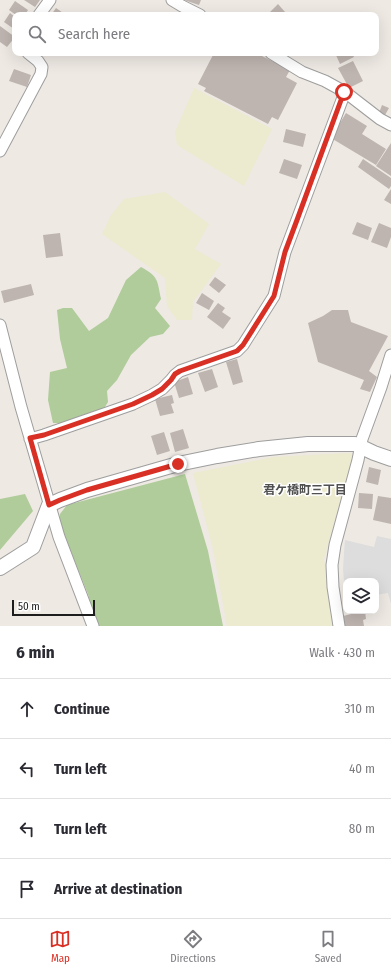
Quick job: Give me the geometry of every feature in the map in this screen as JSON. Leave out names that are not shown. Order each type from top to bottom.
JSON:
[{"type":"street","points":[[41,12],[50,0]]},
{"type":"street","points":[[172,0],[194,12]]},
{"type":"street","points":[[0,151],[41,74],[42,67],[32,56]]},
{"type":"street","points":[[276,56],[302,72],[325,81],[344,92],[391,125]]},
{"type":"street","points":[[30,438],[44,435],[133,404],[162,389],[175,374],[180,371],[237,351],[243,345],[274,296],[285,252],[344,92]]},
{"type":"street","points":[[0,325],[49,505],[59,537],[93,626]]},
{"type":"street","points":[[339,626],[332,565],[335,544],[358,460],[360,446],[391,355]]},
{"type":"street","points":[[0,568],[18,558],[33,547],[49,505],[87,490],[178,464],[259,449],[308,444],[355,444],[391,459]]},
{"type":"shaded area","points":[[194,88],[272,129],[244,186],[177,145],[175,132]]},
{"type":"shaded area","points":[[165,192],[209,224],[195,249],[221,264],[193,302],[192,320],[177,320],[167,306],[165,278],[102,234],[111,215],[124,199]]},
{"type":"shaded area","points":[[350,453],[353,456],[324,559],[334,626],[227,626],[213,549],[193,473],[274,457]]},
{"type":"shaded area","points":[[377,536],[391,539],[391,604],[388,593],[379,594],[379,578],[344,578],[345,540],[374,547]]},
{"type":"green space","points":[[141,267],[151,274],[156,280],[161,299],[155,308],[170,326],[163,334],[150,337],[131,355],[117,380],[107,391],[108,402],[103,410],[63,423],[53,423],[48,400],[50,372],[67,368],[60,339],[57,310],[72,308],[89,331],[108,318],[126,280]]},
{"type":"green space","points":[[185,474],[208,551],[223,626],[97,626],[88,594],[59,522],[60,514],[67,505]]},
{"type":"green space","points":[[25,494],[33,511],[0,550],[0,499]]},
{"type":"building","points":[[24,0],[40,0],[35,7]]},
{"type":"building","points":[[184,0],[201,0],[199,5]]},
{"type":"building","points":[[15,1],[28,10],[27,12],[12,12],[9,10]]},
{"type":"building","points":[[278,4],[285,12],[270,12]]},
{"type":"building","points":[[56,8],[62,12],[53,12]]},
{"type":"building","points":[[10,13],[12,15],[12,28],[4,22]]},
{"type":"building","points":[[0,26],[12,35],[12,41],[7,47],[0,42]]},
{"type":"building","points":[[212,56],[262,56],[290,70],[286,77],[297,83],[278,120],[272,117],[268,124],[204,91],[206,88],[198,84]]},
{"type":"building","points":[[336,56],[354,56],[354,57],[340,64]]},
{"type":"building","points":[[353,61],[363,81],[349,88],[338,68]]},
{"type":"building","points":[[14,69],[31,75],[27,87],[9,81]]},
{"type":"building","points":[[382,105],[389,108],[385,115],[379,113]]},
{"type":"building","points":[[346,113],[367,126],[362,134],[386,149],[376,165],[331,138]]},
{"type":"building","points":[[286,129],[306,134],[303,147],[283,142]]},
{"type":"building","points":[[391,143],[391,176],[376,166]]},
{"type":"building","points":[[284,159],[302,165],[297,179],[279,173]]},
{"type":"building","points":[[363,159],[391,178],[391,186],[389,189],[358,167]]},
{"type":"building","points":[[391,189],[391,204],[384,200]]},
{"type":"building","points":[[357,222],[372,228],[368,240],[352,234]]},
{"type":"building","points":[[379,223],[391,228],[391,237],[387,248],[371,242]]},
{"type":"building","points":[[60,233],[63,256],[46,258],[43,235]]},
{"type":"building","points":[[215,277],[226,285],[219,293],[209,285]]},
{"type":"building","points":[[31,284],[34,295],[4,303],[1,291]]},
{"type":"building","points":[[202,293],[214,301],[209,310],[196,303]]},
{"type":"building","points":[[218,303],[225,308],[222,312],[231,318],[223,329],[207,317]]},
{"type":"building","points":[[332,310],[348,310],[351,322],[388,336],[369,371],[377,377],[370,392],[360,389],[364,380],[318,362],[308,323]]},
{"type":"building","points":[[237,359],[243,382],[233,385],[226,362]]},
{"type":"building","points":[[212,369],[218,387],[205,392],[198,373]]},
{"type":"building","points":[[188,377],[193,394],[179,398],[174,382]]},
{"type":"building","points":[[172,395],[174,403],[171,404],[174,413],[160,416],[155,399]]},
{"type":"building","points":[[183,429],[189,448],[175,452],[170,433]]},
{"type":"building","points":[[164,432],[170,451],[157,455],[151,436]]},
{"type":"building","points":[[369,467],[381,470],[378,485],[366,482]]},
{"type":"building","points":[[359,493],[373,494],[372,509],[358,508]]},
{"type":"building","points":[[378,496],[391,498],[391,524],[373,520]]},
{"type":"building","points":[[351,614],[365,614],[366,619],[363,620],[364,626],[345,626],[343,616]]},
{"type":"district","name":"君ケ橋町三丁目","points":[[305,490]]},
{"type":"route","points":[[178,464],[87,490],[49,505],[30,438],[44,435],[133,404],[162,389],[175,374],[180,371],[237,351],[243,345],[274,296],[285,252],[344,92]]}]
